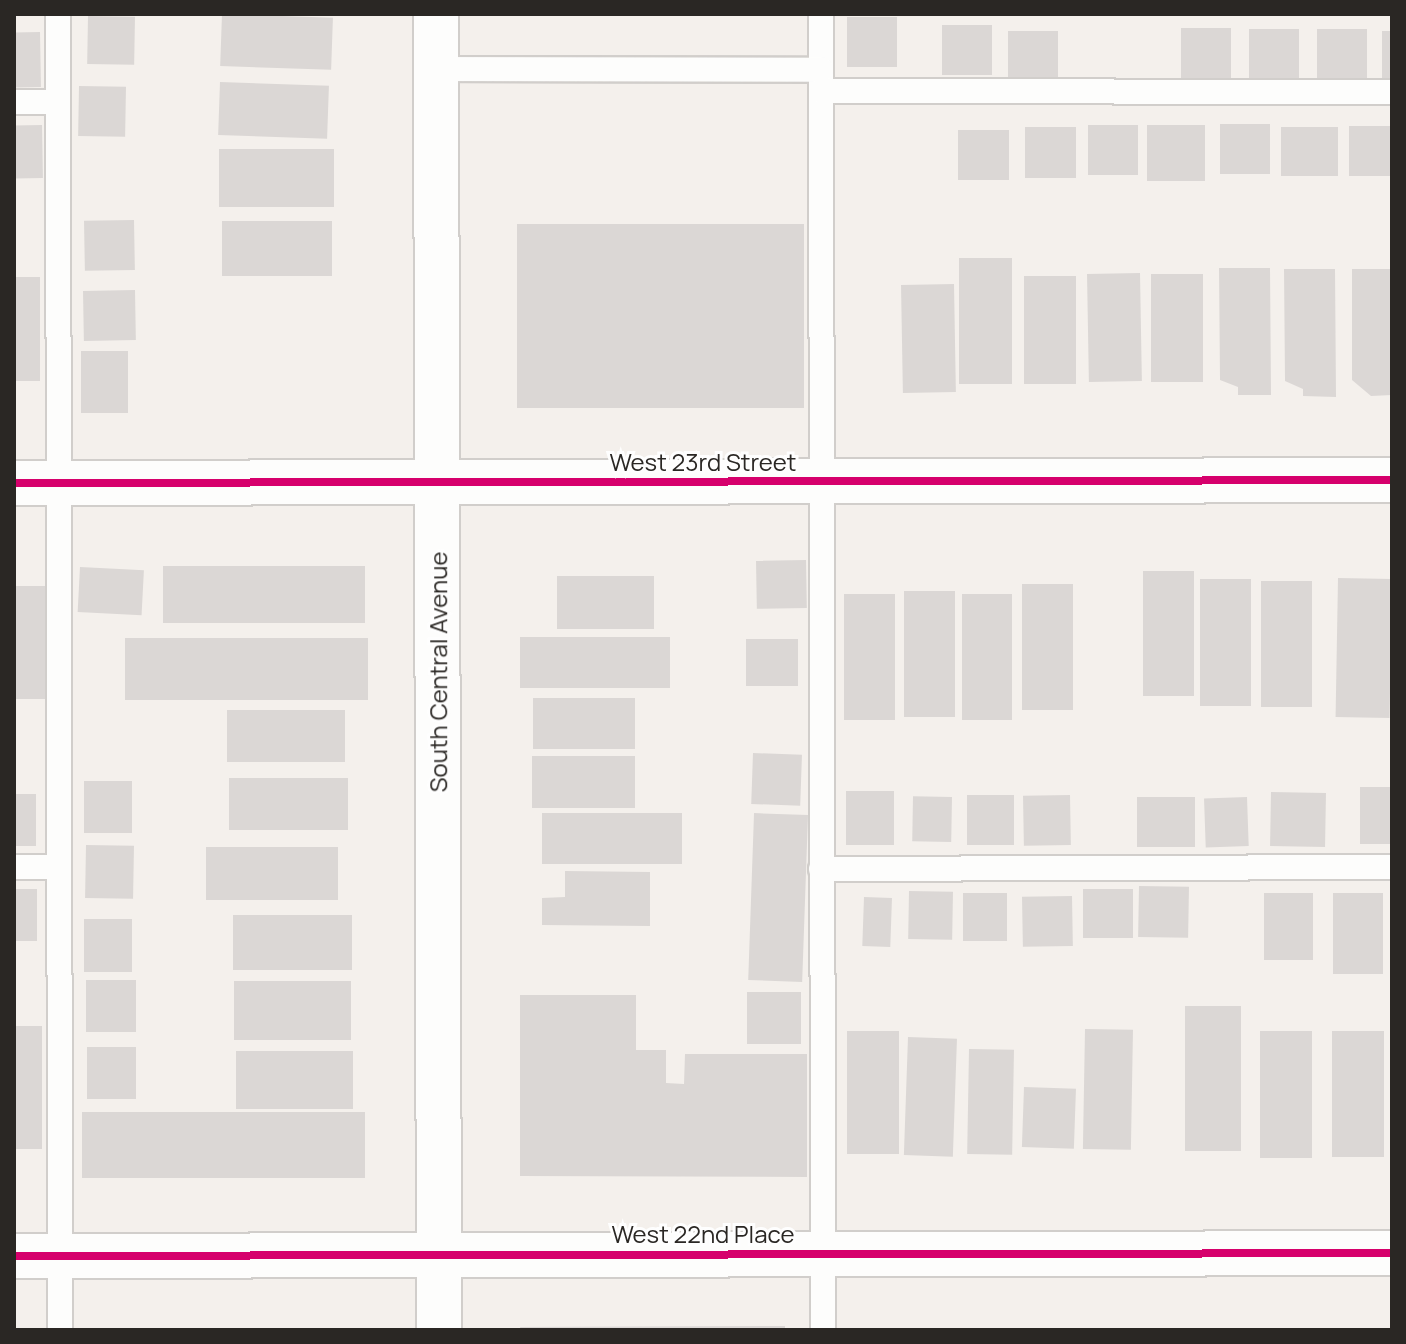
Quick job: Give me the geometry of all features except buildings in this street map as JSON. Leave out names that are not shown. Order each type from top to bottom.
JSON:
[{"type":"street","name":"South Central Avenue","points":[[436,14],[439,1330]]},
{"type":"street","name":"West 23rd Street","points":[[14,483],[1392,480]]},
{"type":"street","name":"West 22nd Place","points":[[14,1256],[1392,1253]]},
{"type":"lane","points":[[58,14],[60,1330]]},
{"type":"lane","points":[[821,14],[823,1330]]},
{"type":"lane","points":[[437,69],[821,81],[1392,92]]},
{"type":"lane","points":[[14,102],[58,102]]},
{"type":"lane","points":[[14,867],[59,867]]},
{"type":"lane","points":[[821,869],[1392,867]]},
{"type":"cycle path","points":[[14,483],[1392,480]]},
{"type":"cycle path","points":[[14,1256],[1392,1253]]}]
